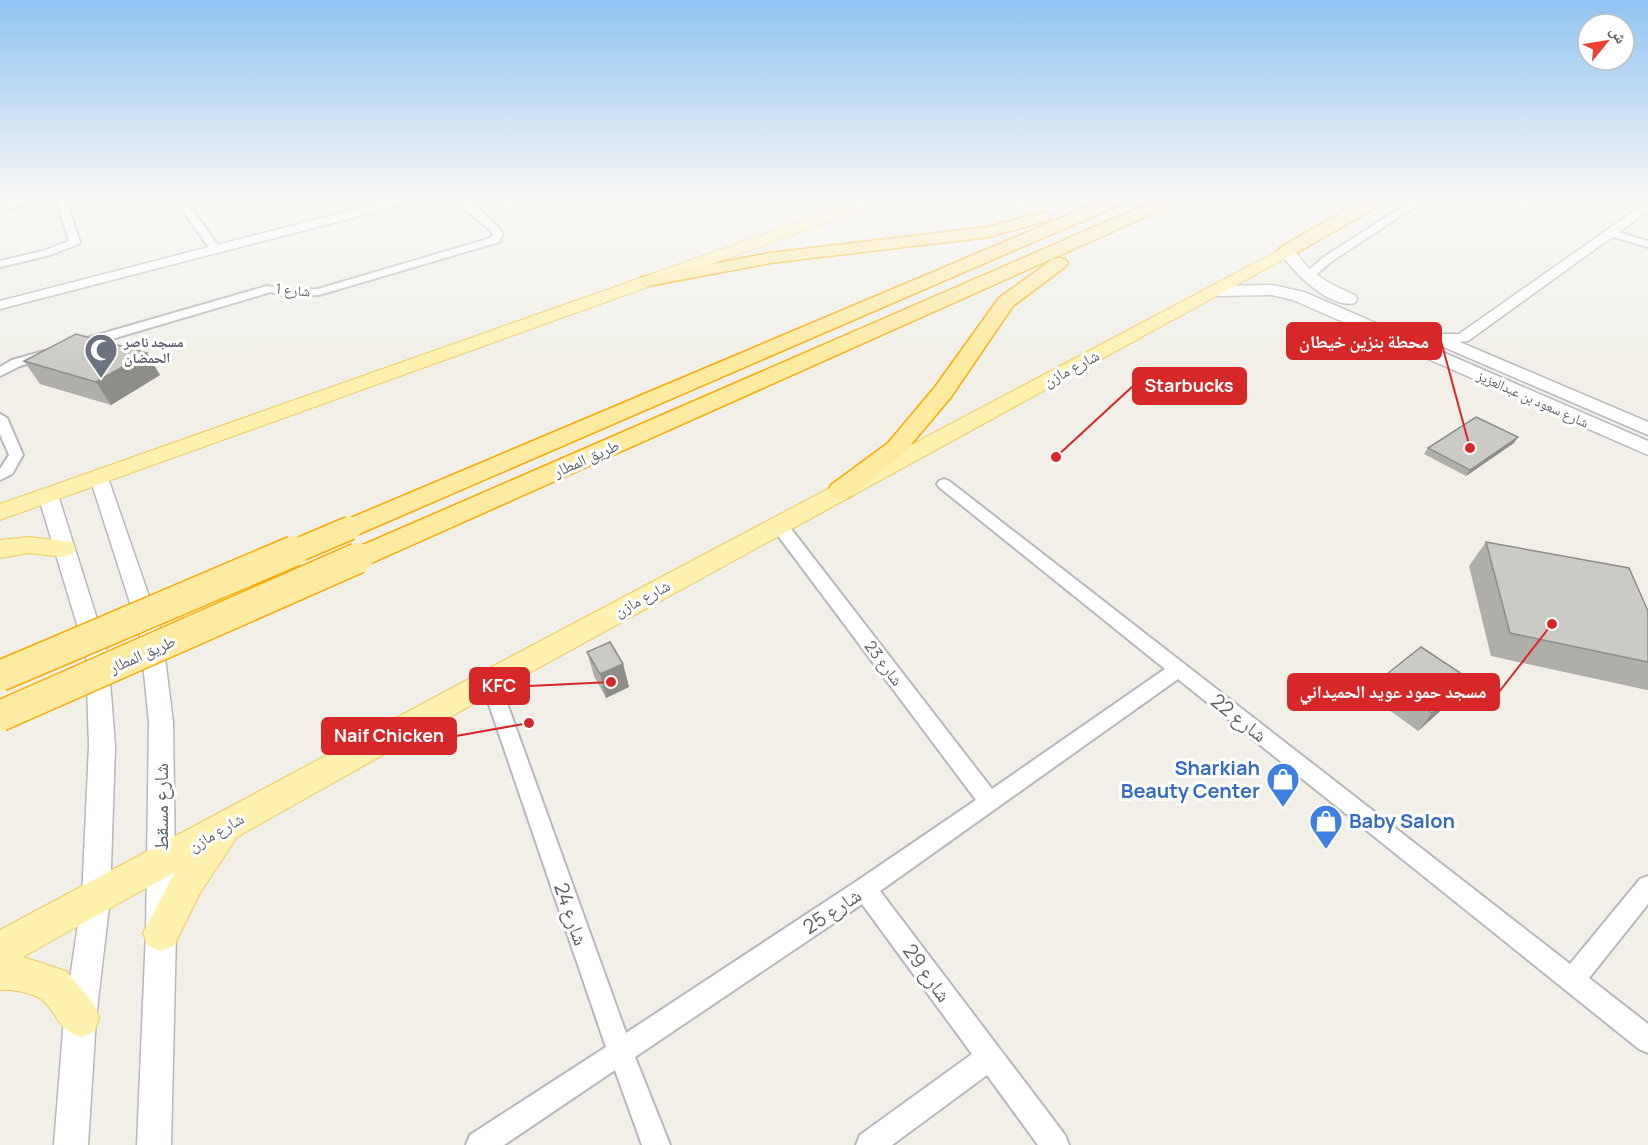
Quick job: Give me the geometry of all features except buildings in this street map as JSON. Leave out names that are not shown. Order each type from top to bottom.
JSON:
[{"type":"highway","points":[[648,281],[770,258],[817,252]]},
{"type":"highway","name":"طريق المطار","points":[[0,676],[995,252]]},
{"type":"highway","name":"طريق المطار","points":[[0,716],[1053,252]]},
{"type":"highway","points":[[840,491],[896,448],[943,392],[1006,302],[1055,266],[1079,252]]},
{"type":"main road","points":[[0,512],[728,252]]},
{"type":"main road","name":"شارع مازن","points":[[0,950],[490,681],[1284,252]]},
{"type":"main road","name":"شارع سعود بن عبدالعزيز","points":[[1288,252],[1296,267],[1314,282],[1439,339],[1465,344],[1645,428]]},
{"type":"main road","points":[[1298,296],[1314,282]]},
{"type":"main road","name":"شارع سعود بن عبدالعزيز","points":[[1214,291],[1272,290],[1298,296],[1648,450]]},
{"type":"main road","points":[[1622,438],[1636,441],[1646,439],[1648,434],[1645,428]]},
{"type":"main road","points":[[0,549],[29,545],[63,548]]},
{"type":"main road","points":[[162,933],[180,893],[204,855],[234,821]]},
{"type":"main road","points":[[0,972],[8,971],[53,984],[80,1018]]},
{"type":"street","points":[[0,264],[47,252]]},
{"type":"street","points":[[0,306],[207,252]]},
{"type":"street","name":"شارع 1","points":[[0,372],[16,363],[271,288],[286,293],[319,292],[453,252]]},
{"type":"street","points":[[1314,282],[1328,259],[1338,252]]},
{"type":"street","points":[[1465,344],[1585,252]]},
{"type":"street","points":[[0,418],[16,455],[7,471],[0,475]]},
{"type":"street","name":"شارع مسقط","points":[[99,478],[151,634],[161,722],[162,933],[154,1145]]},
{"type":"street","name":"شارع 22","points":[[944,484],[1648,1040]]},
{"type":"street","points":[[48,495],[97,654],[102,746],[96,898],[80,1018],[71,1145]]},
{"type":"street","name":"شارع 23","points":[[778,525],[990,802]]},
{"type":"street","name":"شارع 25","points":[[480,1145],[865,889],[1178,670]]},
{"type":"street","name":"شارع 24","points":[[490,681],[620,1051],[656,1145]]},
{"type":"street","points":[[1572,980],[1648,887]]},
{"type":"street","name":"شارع 29","points":[[865,889],[1055,1145]]},
{"type":"street","points":[[870,1145],[990,1057]]},
{"type":"place","name":"مسجد ناصر الحمضان","points":[[101,379]]},
{"type":"place","name":"محطة بنزين خيطان","points":[[1470,448]]},
{"type":"place","name":"Starbucks","points":[[1056,457]]},
{"type":"place","name":"مسجد حمود عويد الحميداني","points":[[1552,624]]},
{"type":"place","name":"KFC","points":[[611,682]]},
{"type":"place","name":"Naif Chicken","points":[[529,723]]},
{"type":"place","name":"Sharkiah Beauty Center","points":[[1283,808]]},
{"type":"place","name":"Baby Salon","points":[[1326,850]]}]
